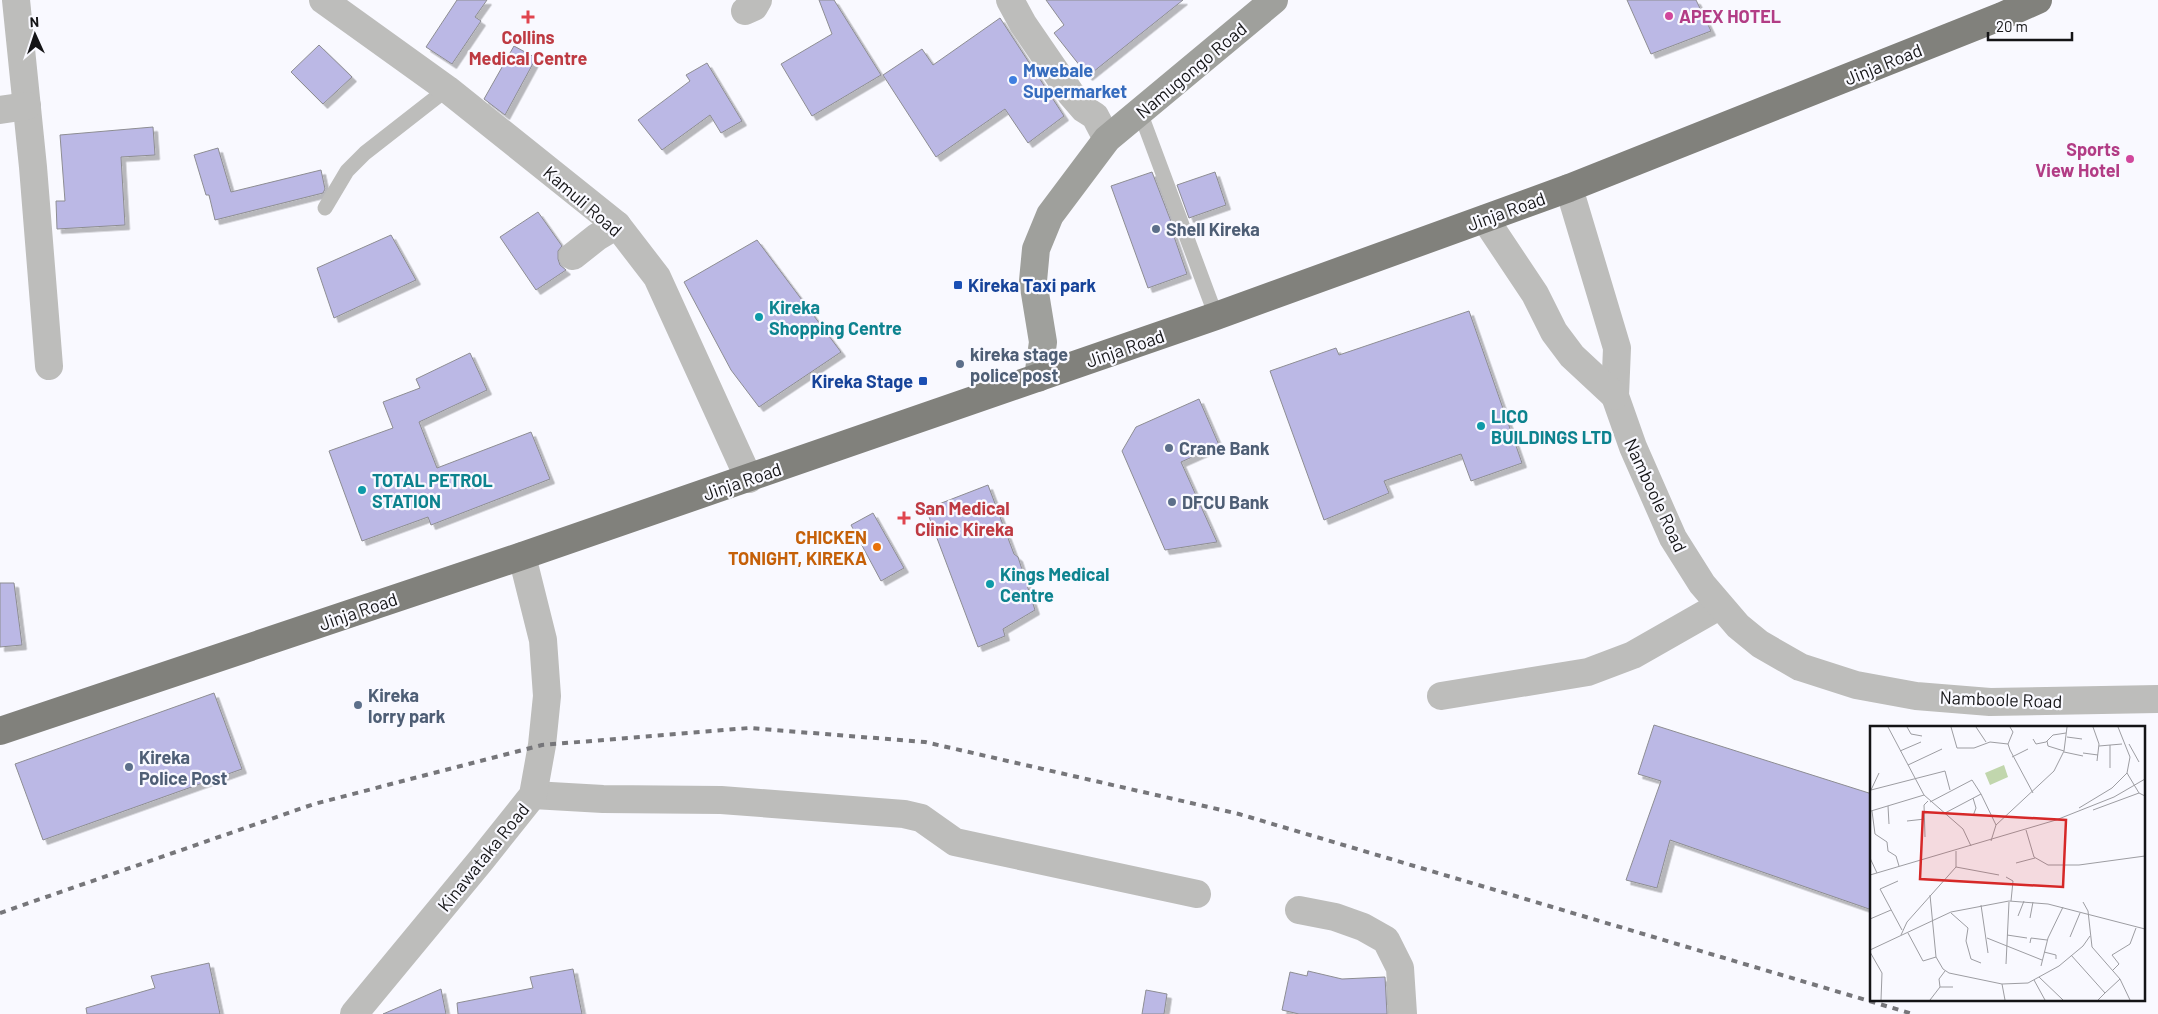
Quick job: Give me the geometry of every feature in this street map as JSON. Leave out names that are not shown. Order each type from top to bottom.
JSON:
[{"type":"highway","points":[[2002,16],[2028,0]]},
{"type":"highway","name":"Jinja Road","points":[[0,731],[522,556],[1216,316],[1569,188],[2038,0]]},
{"type":"highway","points":[[2002,16],[2054,0]]},
{"type":"main road","name":"Namugongo Road","points":[[1038,378],[1043,342],[1033,281],[1036,250],[1050,215],[1107,138],[1274,0]]},
{"type":"street","points":[[16,0],[49,366]]},
{"type":"street","points":[[1010,0],[1023,24],[1070,94],[1084,109],[1095,116],[1107,138]]},
{"type":"street","name":"Kamuli Road","points":[[326,1],[447,89],[617,225],[657,277],[749,478]]},
{"type":"street","points":[[0,110],[27,106]]},
{"type":"street","name":"Namboole Road","points":[[1569,188],[1617,348],[1614,396],[1633,447],[1673,538],[1719,606],[1738,626],[1768,649],[1800,667],[1856,685],[1916,696],[1990,702],[2158,699]]},
{"type":"street","points":[[1485,219],[1536,294],[1554,332],[1572,356],[1614,396]]},
{"type":"street","points":[[573,256],[597,237],[617,225]]},
{"type":"street","name":"Kinawataka Road","points":[[354,1014],[533,794],[542,745],[547,696],[543,640],[522,556]]},
{"type":"street","points":[[1441,696],[1588,672],[1633,655],[1719,606]]},
{"type":"street","points":[[533,794],[603,799],[721,800],[904,814],[926,821],[954,842],[1197,894]]},
{"type":"street","points":[[1299,910],[1335,917],[1363,927],[1386,940],[1400,968],[1403,1014]]},
{"type":"lane","points":[[326,208],[347,171],[365,153],[447,89]]},
{"type":"lane","points":[[1140,112],[1216,316]]},
{"type":"building","points":[[457,0],[487,0],[475,17],[481,21],[452,64],[426,47]]},
{"type":"building","points":[[819,0],[834,0],[881,75],[812,116],[781,64],[832,34]]},
{"type":"building","points":[[1046,0],[1183,0],[1088,76],[1054,33],[1064,25]]},
{"type":"building","name":"APEX HOTEL","points":[[1627,0],[1696,0],[1711,31],[1651,54]]},
{"type":"building","points":[[1000,18],[1064,116],[1028,143],[1005,109],[936,157],[883,75],[922,49],[933,65]]},
{"type":"building","points":[[319,45],[352,77],[323,104],[291,72]]},
{"type":"building","points":[[514,46],[536,58],[505,115],[484,99]]},
{"type":"building","points":[[707,63],[742,121],[721,133],[710,115],[662,150],[638,120],[690,81],[686,75]]},
{"type":"building","points":[[153,127],[155,155],[121,157],[125,225],[57,229],[56,201],[65,201],[60,135]]},
{"type":"building","points":[[218,148],[231,192],[321,170],[325,189],[323,193],[215,220],[209,195],[206,195],[194,155]]},
{"type":"building","points":[[1152,172],[1172,224],[1170,225],[1187,274],[1148,288],[1111,186]]},
{"type":"building","points":[[1215,172],[1226,205],[1189,218],[1177,185]]},
{"type":"building","points":[[538,212],[562,246],[558,251],[558,259],[560,265],[566,270],[536,290],[500,237]]},
{"type":"building","points":[[391,235],[416,280],[334,318],[317,268]]},
{"type":"building","name":"Kireka Shopping Centre","points":[[757,240],[841,352],[759,407],[731,370],[684,282]]},
{"type":"building","points":[[1469,311],[1522,463],[1471,481],[1461,454],[1384,481],[1389,493],[1324,520],[1270,371],[1336,348],[1339,355]]},
{"type":"building","points":[[470,353],[487,390],[419,422],[437,468],[531,432],[550,479],[431,525],[428,517],[362,541],[329,451],[393,428],[383,402],[420,388],[416,379]]},
{"type":"building","name":"DFCU Bank","points":[[1199,399],[1219,445],[1181,462],[1217,542],[1165,550],[1122,451],[1136,427]]},
{"type":"building","name":"Kings Medical Centre","points":[[988,485],[1014,554],[1018,557],[1035,610],[1003,629],[1005,636],[978,647],[926,509]]},
{"type":"building","name":"CHICKEN TONIGHT, KIREKA","points":[[873,513],[904,568],[881,581],[851,525]]},
{"type":"building","points":[[0,583],[14,583],[22,645],[0,647]]},
{"type":"building","name":"Kireka Police Post","points":[[214,693],[242,769],[43,840],[15,764]]},
{"type":"building","points":[[1654,725],[1870,793],[1870,909],[1670,840],[1657,888],[1626,880],[1661,781],[1638,774]]},
{"type":"building","points":[[209,963],[220,1014],[87,1014],[86,1008],[155,988],[151,976]]},
{"type":"building","points":[[573,969],[582,1014],[458,1014],[457,1003],[533,988],[530,977]]},
{"type":"building","points":[[1308,971],[1342,979],[1385,977],[1387,1014],[1299,1014],[1282,1010],[1290,972],[1307,976]]},
{"type":"building","points":[[441,989],[446,1014],[383,1014]]},
{"type":"building","points":[[1146,990],[1167,994],[1164,1014],[1142,1014]]},
{"type":"railway","points":[[0,913],[314,804],[542,745],[749,728],[925,742],[1239,814],[1870,1001]]},
{"type":"railway","points":[[1873,1002],[1913,1014]]},
{"type":"place","name":"APEX HOTEL","points":[[1669,16]]},
{"type":"place","name":"Collins Medical Centre","points":[[528,17]]},
{"type":"place","name":"Mwebale Supermarket","points":[[1013,80]]},
{"type":"place","name":"Sports View Hotel","points":[[2130,159]]},
{"type":"place","name":"Shell Kireka","points":[[1156,229]]},
{"type":"place","name":"Kireka Taxi park","points":[[958,285]]},
{"type":"place","name":"Kireka Shopping Centre","points":[[759,317]]},
{"type":"place","name":"kireka stage police post","points":[[960,364]]},
{"type":"place","name":"Kireka Stage","points":[[923,381]]},
{"type":"place","name":"LICO BUILDINGS LTD","points":[[1481,426]]},
{"type":"place","name":"Crane Bank","points":[[1169,448]]},
{"type":"place","name":"TOTAL PETROL STATION","points":[[362,490]]},
{"type":"place","name":"DFCU Bank","points":[[1172,502]]},
{"type":"place","name":"San Medical Clinic Kireka","points":[[904,518]]},
{"type":"place","name":"CHICKEN TONIGHT, KIREKA","points":[[877,547]]},
{"type":"place","name":"Kings Medical Centre","points":[[990,584]]},
{"type":"place","name":"Kireka lorry park","points":[[358,705]]},
{"type":"place","name":"Kireka Police Post","points":[[129,767]]}]
